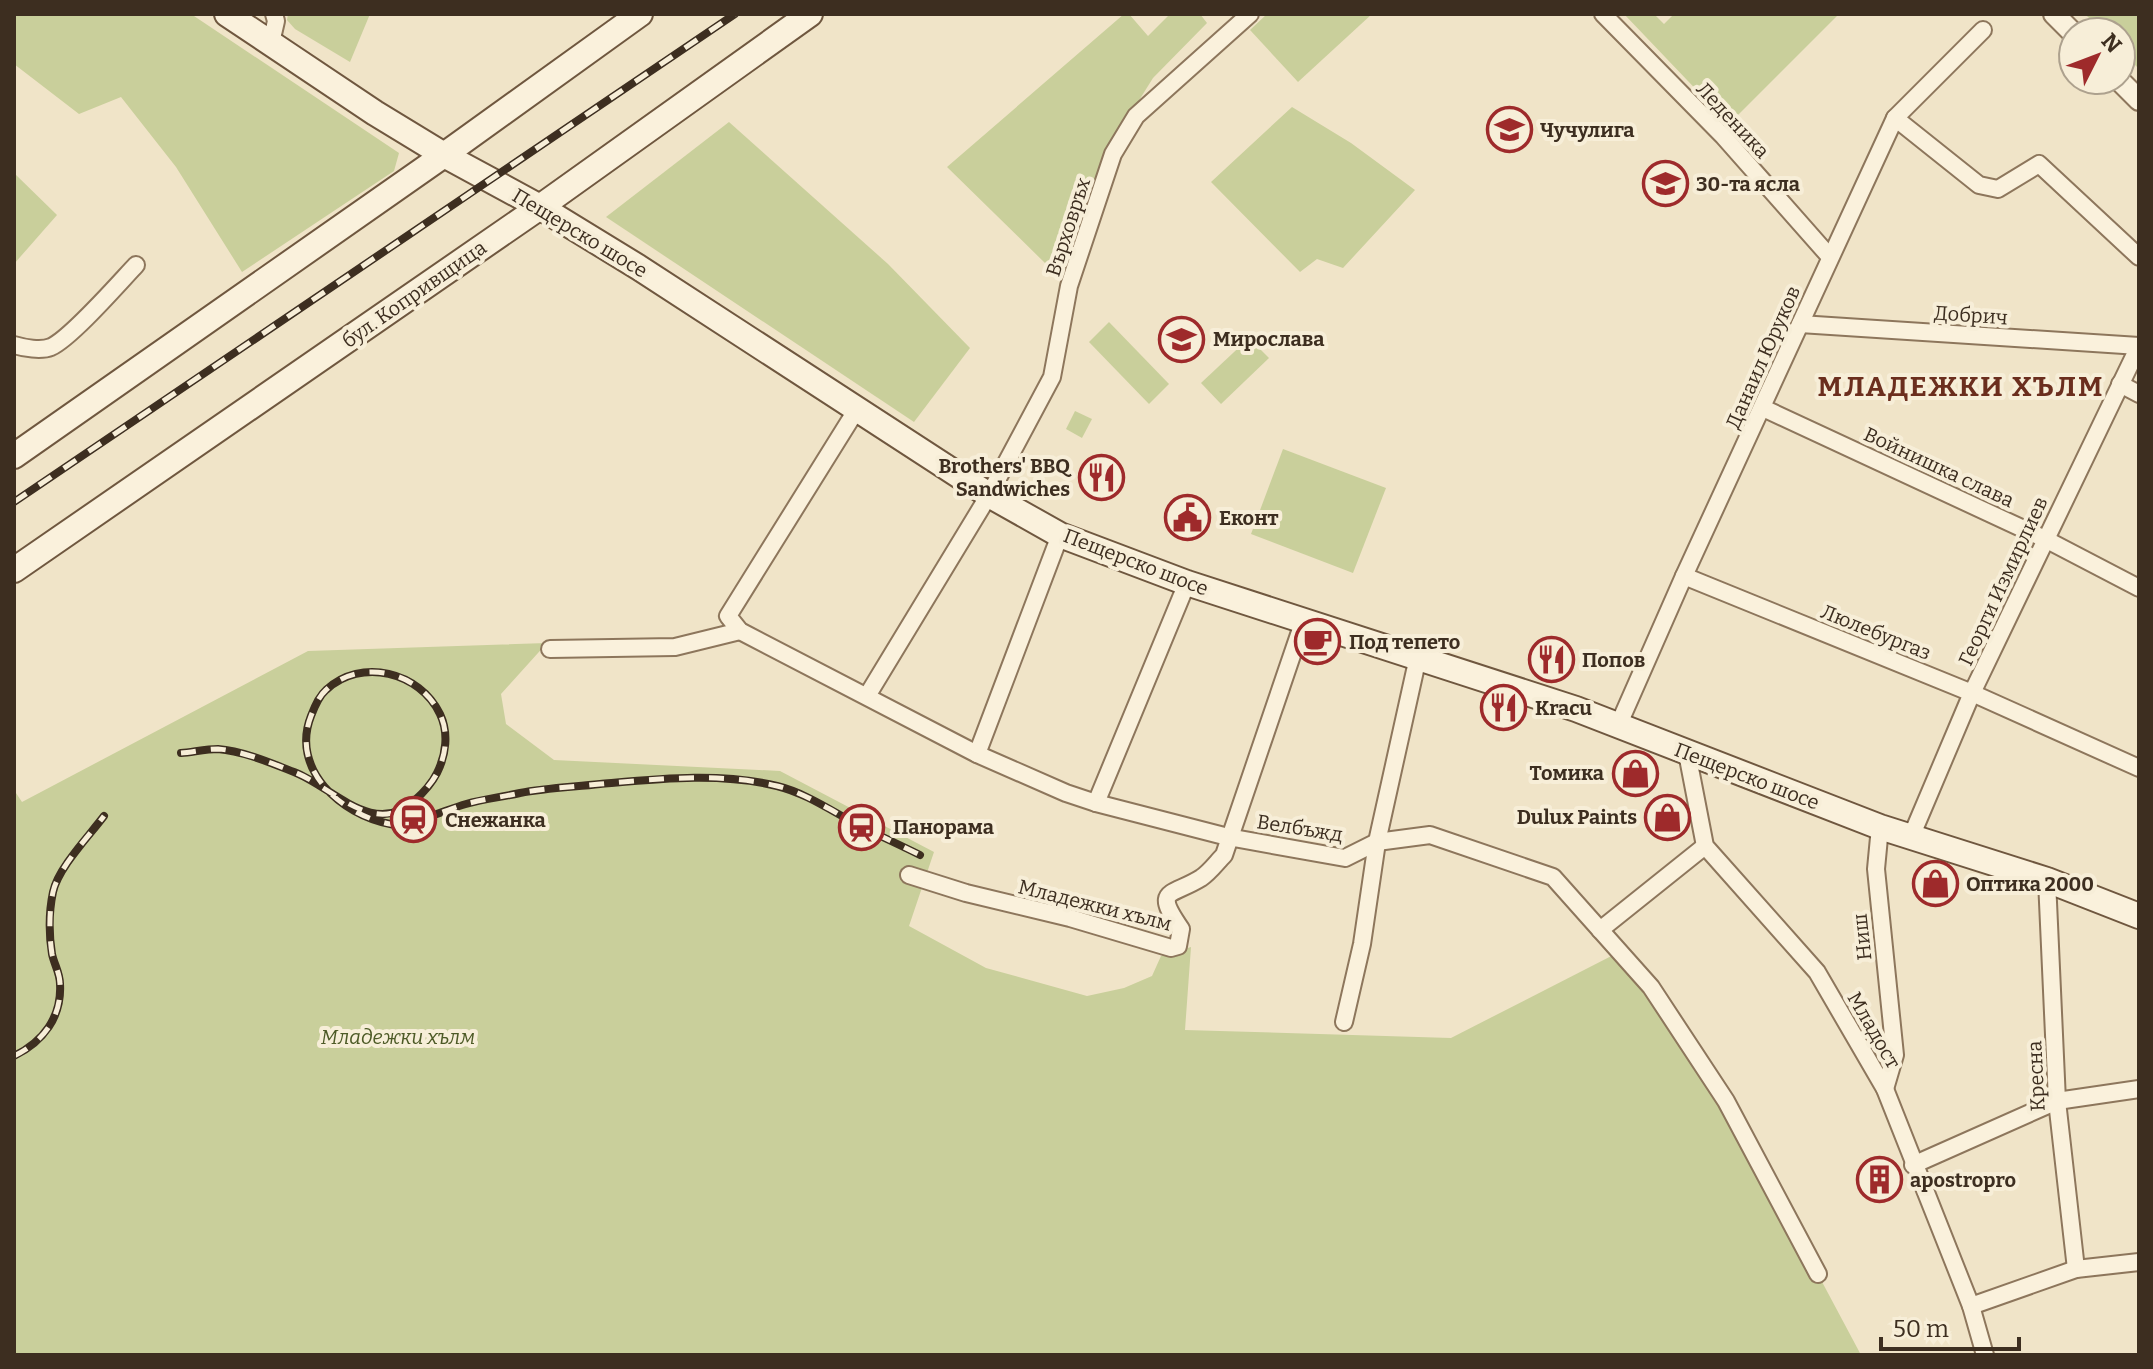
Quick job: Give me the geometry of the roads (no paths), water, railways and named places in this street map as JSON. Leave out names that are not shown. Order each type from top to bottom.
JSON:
[{"type":"main road","name":"Пещерско шосе","points":[[227,14],[444,155],[540,207],[989,495],[1060,535],[1187,583],[1576,709],[1880,827],[2047,880],[2139,916]]},
{"type":"main road","points":[[14,456],[640,14]]},
{"type":"main road","name":"бул. Копривщица","points":[[14,570],[540,207],[810,14]]},
{"type":"street","points":[[271,43],[276,21],[274,14]]},
{"type":"street","name":"Върховръх","points":[[867,696],[989,495],[1052,377],[1069,286],[1113,154],[1136,116],[1250,14]]},
{"type":"street","name":"Леденика","points":[[1603,14],[1723,136],[1830,257]]},
{"type":"street","name":"Данаил Юруков","points":[[1618,726],[1895,118],[1983,30]]},
{"type":"street","points":[[1895,118],[1979,185],[1998,189],[2039,164],[2139,257]]},
{"type":"street","points":[[14,345],[24,348],[50,347],[74,328],[136,265]]},
{"type":"street","name":"Добрич","points":[[1800,324],[2139,346]]},
{"type":"street","name":"Георги Измирлиев","points":[[1911,837],[1972,693],[2139,346]]},
{"type":"street","points":[[2120,384],[2139,394]]},
{"type":"street","name":"Войнишка слава","points":[[1763,408],[2045,539],[2139,588]]},
{"type":"street","points":[[550,649],[675,647],[740,631],[728,616],[857,409]]},
{"type":"street","points":[[977,754],[1060,535]]},
{"type":"street","name":"Люлебургаз","points":[[1684,576],[1972,693],[2139,768]]},
{"type":"street","points":[[1096,803],[1187,583]]},
{"type":"street","points":[[1228,837],[1304,620]]},
{"type":"street","name":"Велбъжд","points":[[740,631],[977,754],[1096,803],[1228,837],[1345,858],[1377,842],[1430,835],[1553,877],[1651,987],[1726,1101],[1818,1274]]},
{"type":"street","points":[[1344,1022],[1362,944],[1377,842],[1418,657]]},
{"type":"street","points":[[1600,930],[1705,846],[1687,753]]},
{"type":"street","name":"Ниш","points":[[1880,827],[1876,869],[1895,1055],[1885,1089]]},
{"type":"street","name":"Младежки хълм","points":[[909,875],[1171,948],[1178,946],[1181,929],[1166,907],[1166,899],[1171,891],[1204,877],[1224,855],[1228,837]]},
{"type":"street","name":"Младост","points":[[1705,846],[1817,972],[1885,1089],[1971,1306],[1985,1355]]},
{"type":"street","name":"Кресна","points":[[2047,880],[2057,1101],[2076,1269]]},
{"type":"street","points":[[1913,1165],[2057,1101],[2139,1089]]},
{"type":"street","points":[[1971,1306],[2076,1269],[2139,1262]]},
{"type":"railway","points":[[14,502],[735,14]]},
{"type":"railway","points":[[181,753],[218,749],[237,752],[294,772],[309,779],[323,788],[338,798],[368,812],[383,814],[399,811],[417,798],[435,777],[443,759],[445,736],[443,721],[431,700],[419,688],[389,674],[356,674],[326,690],[314,709],[306,735],[308,754],[324,786],[338,800],[372,819],[390,824],[407,823],[473,802],[550,789],[666,779],[733,779],[777,786],[798,793],[920,855]]},
{"type":"railway","points":[[14,1056],[42,1036],[54,1018],[60,984],[50,939],[53,892],[67,863],[104,816]]},
{"type":"place","name":"Чучулига","points":[[1509,130]]},
{"type":"place","name":"30-та ясла","points":[[1665,184]]},
{"type":"place","name":"Мирослава","points":[[1182,339]]},
{"type":"place","name":"Brothers' BBQ Sandwiches","points":[[1101,477]]},
{"type":"place","name":"Еконт","points":[[1188,518]]},
{"type":"place","name":"Под тепето","points":[[1318,642]]},
{"type":"place","name":"Попов","points":[[1551,660]]},
{"type":"place","name":"Kracu","points":[[1504,708]]},
{"type":"place","name":"Томика","points":[[1635,773]]},
{"type":"place","name":"Dulux Paints","points":[[1668,817]]},
{"type":"place","name":"Снежанка","points":[[414,820]]},
{"type":"place","name":"Панорама","points":[[862,827]]},
{"type":"place","name":"Оптика 2000","points":[[1935,884]]},
{"type":"place","name":"apostropro","points":[[1879,1180]]},
{"type":"district","name":"МЛАДЕЖКИ ХЪЛМ","points":[[1961,386]]}]
